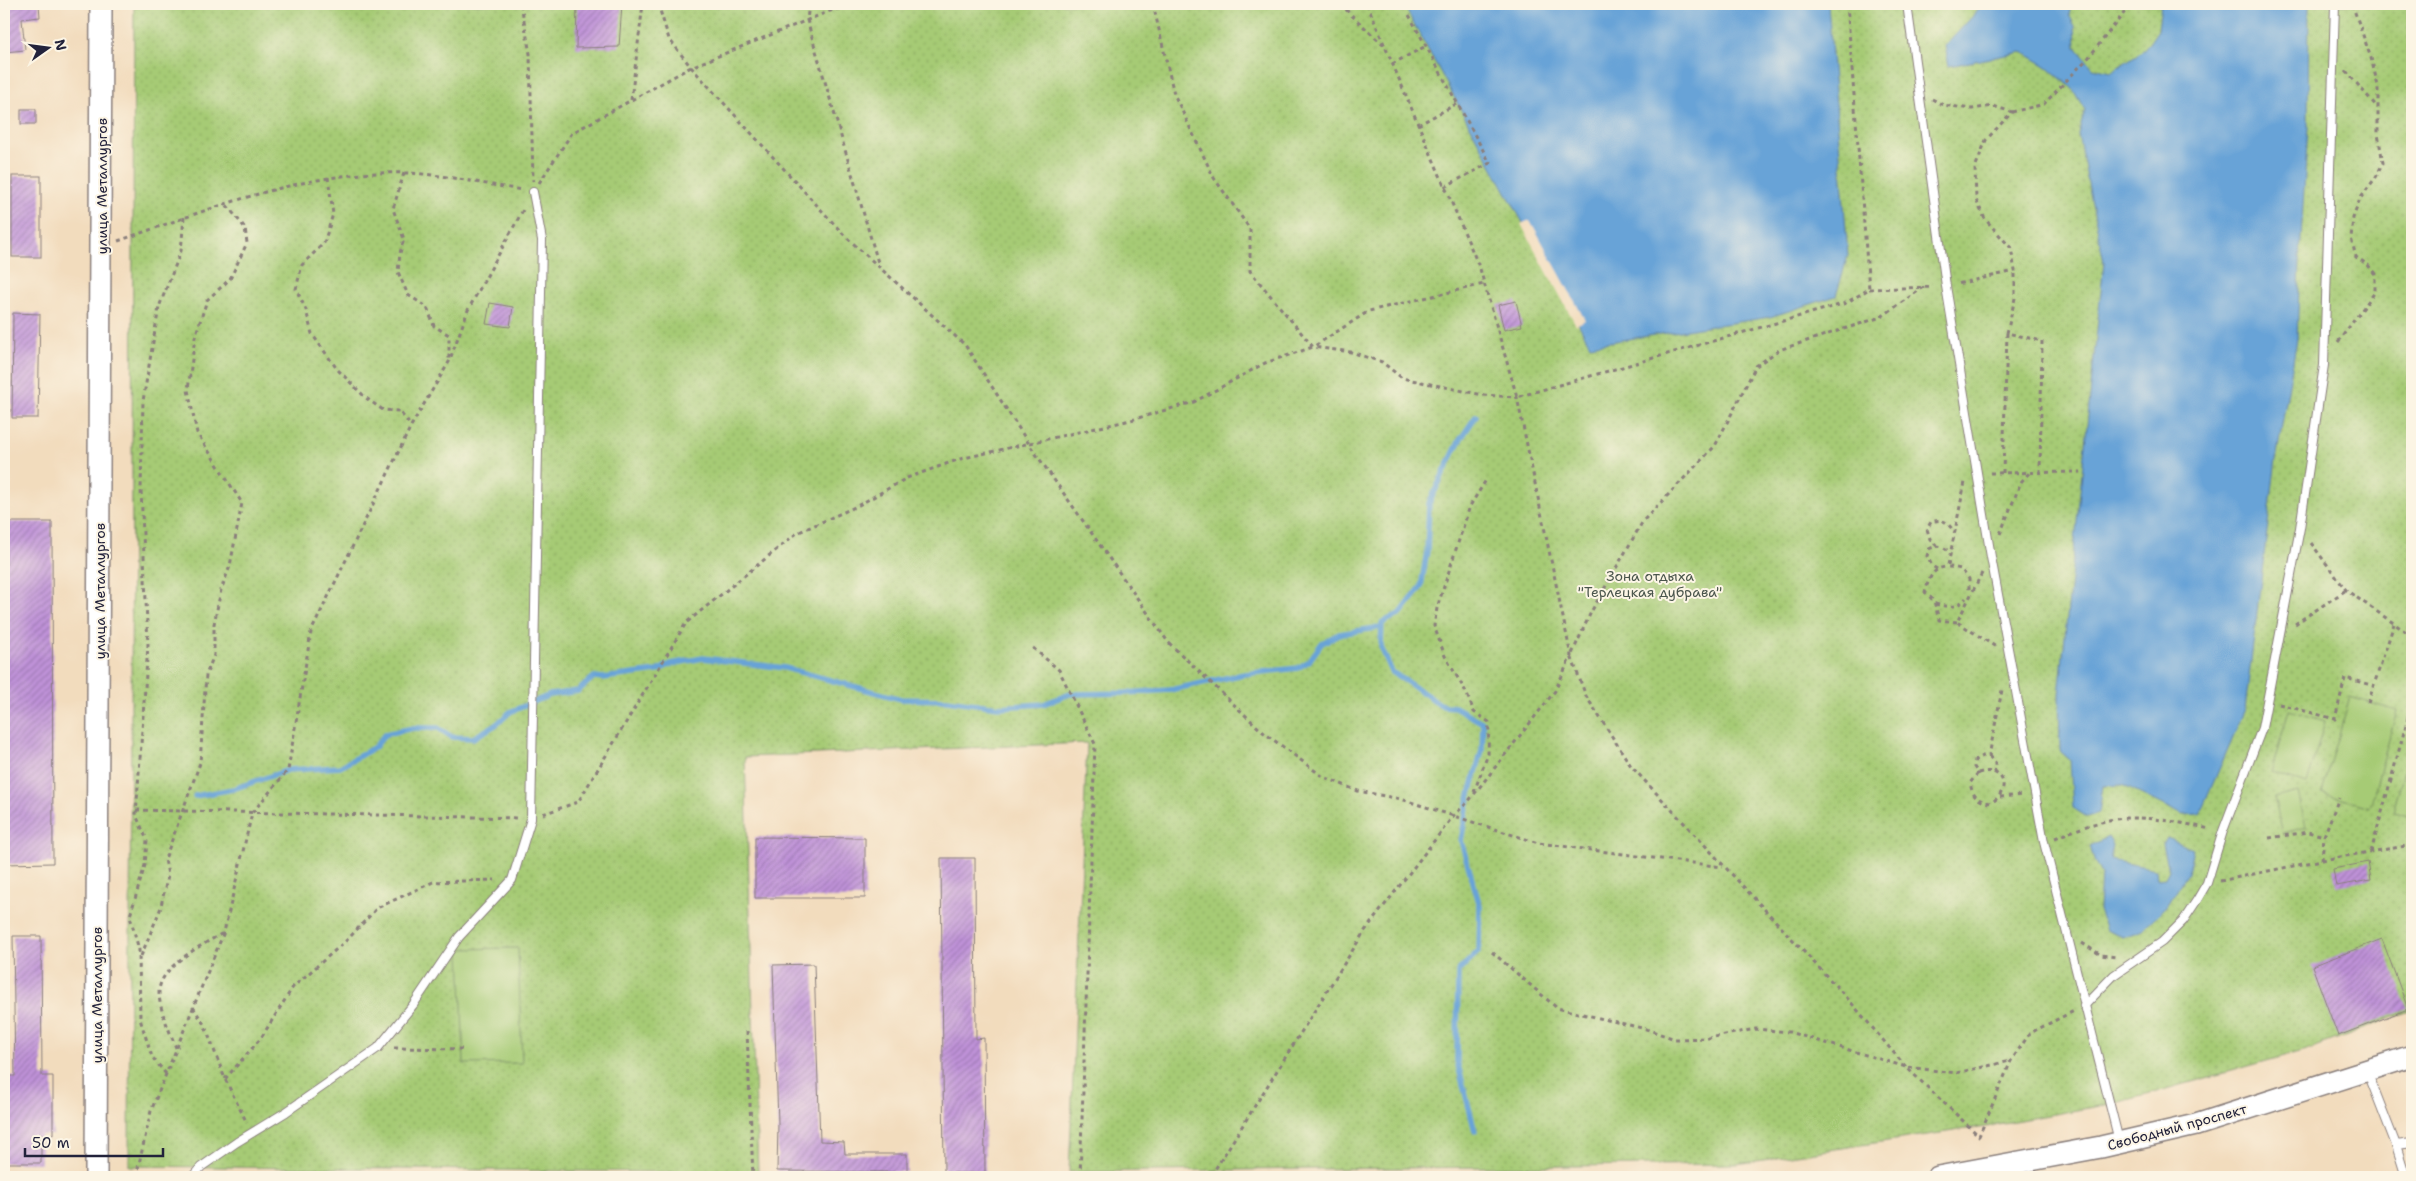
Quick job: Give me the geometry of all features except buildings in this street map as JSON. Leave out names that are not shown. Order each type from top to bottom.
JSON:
[{"type":"street","name":"улица Металлургов","points":[[96,1177],[102,246],[101,4]]},
{"type":"street","name":"Свободный проспект","points":[[1938,1177],[2119,1143],[2196,1125],[2412,1056]]},
{"type":"lane","points":[[1907,4],[1946,286],[2009,656],[2044,842],[2119,1143]]},
{"type":"lane","points":[[2084,1006],[2114,975],[2162,942],[2183,921],[2207,884],[2223,831],[2262,728],[2269,701],[2300,528],[2324,365],[2335,4]]},
{"type":"lane","points":[[193,1176],[201,1167],[378,1048],[413,1006],[460,937],[512,880],[531,819],[542,240],[533,192]]},
{"type":"lane","points":[[2367,1071],[2396,1145],[2406,1177]]},
{"type":"lane","points":[[2396,1145],[2412,1143]]},
{"type":"path","points":[[521,4],[530,54],[533,192]]},
{"type":"path","points":[[631,100],[643,4]]},
{"type":"path","points":[[658,4],[669,38],[691,66],[845,236],[965,345],[1029,444],[1168,642],[1263,732],[1322,776],[1358,791],[1401,799],[1538,843],[1723,867]]},
{"type":"path","points":[[809,4],[807,20],[879,267]]},
{"type":"path","points":[[136,1177],[151,1111],[224,932],[252,813],[288,770],[311,632],[411,426],[450,362],[468,310],[533,192],[572,133],[691,66],[830,11],[858,4]]},
{"type":"path","points":[[1153,4],[1174,94],[1214,178],[1250,229],[1250,271],[1313,347],[1351,352],[1382,362],[1402,378],[1484,395],[1517,397],[1846,303],[1869,289],[1946,286],[2015,271]]},
{"type":"path","points":[[1340,4],[1384,46]]},
{"type":"path","points":[[1367,4],[1484,284],[1517,397],[1571,656],[1586,696],[1631,766],[1723,867],[1848,999],[1906,1067],[1979,1136],[2011,1060],[2030,1033],[2084,1006]]},
{"type":"path","points":[[1847,4],[1869,289]]},
{"type":"path","points":[[1918,92],[1943,105],[1972,109],[1993,106],[2012,112],[2044,104],[2090,57],[2131,4]]},
{"type":"path","points":[[2324,365],[2344,333],[2375,292],[2375,274],[2368,265],[2356,257],[2351,238],[2353,218],[2360,199],[2376,177],[2383,163],[2378,134],[2378,86],[2372,58],[2352,4]]},
{"type":"path","points":[[1409,15],[1490,162],[1444,187]]},
{"type":"path","points":[[1392,64],[1426,46]]},
{"type":"path","points":[[2334,60],[2357,82],[2378,108]]},
{"type":"path","points":[[1418,125],[1458,103]]},
{"type":"path","points":[[2003,473],[2007,333],[2015,298],[2015,271],[2011,248],[1985,219],[1976,200],[1975,168],[1986,140],[2012,112]]},
{"type":"path","points":[[102,246],[225,203],[328,177],[404,173],[533,192]]},
{"type":"path","points":[[404,173],[393,209],[404,239],[400,252],[398,272],[408,295],[427,307],[434,326],[449,334],[450,362]]},
{"type":"path","points":[[328,177],[333,214],[324,243],[302,266],[296,290],[306,310],[312,334],[337,369],[366,398],[383,410],[399,411],[411,426]]},
{"type":"path","points":[[140,959],[160,910],[168,875],[165,859],[200,763],[206,675],[214,655],[214,624],[221,590],[230,566],[242,503],[197,433],[188,390],[195,336],[207,300],[230,279],[247,242],[245,228],[225,203]]},
{"type":"path","points":[[166,1074],[152,1057],[140,1019],[140,959],[130,916],[145,865],[147,840],[136,815],[148,645],[141,490],[143,401],[159,307],[181,251],[184,217]]},
{"type":"path","points":[[136,810],[531,819],[578,802],[686,623],[797,533],[857,506],[907,478],[960,459],[1130,420],[1194,402],[1265,363],[1313,347],[1369,311],[1484,284]]},
{"type":"path","points":[[1203,1177],[1214,1171],[1364,932],[1454,815],[1474,794],[1555,691],[1591,612],[1643,521],[1714,446],[1756,366],[1779,350],[1881,317],[1924,287]]},
{"type":"path","points":[[2007,333],[2042,341],[2040,472]]},
{"type":"path","points":[[1948,565],[1972,446]]},
{"type":"path","points":[[1957,622],[1969,595],[1991,557],[2021,482],[2030,472]]},
{"type":"path","points":[[1977,473],[2080,472]]},
{"type":"path","points":[[1474,794],[1488,754],[1488,722],[1474,712],[1466,692],[1445,656],[1434,626],[1436,608],[1470,506],[1486,480]]},
{"type":"path","points":[[1937,546],[1930,539],[1927,529],[1931,522],[1940,519],[1947,522],[1954,533]]},
{"type":"path","points":[[2300,528],[2346,590],[2412,635],[2412,640]]},
{"type":"path","points":[[1937,569],[1932,566],[1927,556],[1929,549],[1937,546],[1945,547],[1950,554]]},
{"type":"path","points":[[1935,604],[1949,608],[1959,605],[1969,595],[1969,580],[1961,568],[1948,565],[1937,569],[1929,576],[1925,592],[1935,604],[1940,620],[1957,622],[2009,656],[1989,756]]},
{"type":"path","points":[[2280,634],[2346,590]]},
{"type":"path","points":[[2368,703],[2394,624]]},
{"type":"path","points":[[1033,648],[1059,670],[1095,744],[1080,1177]]},
{"type":"path","points":[[2269,701],[2335,719],[2345,678],[2375,686]]},
{"type":"path","points":[[2371,852],[2412,703]]},
{"type":"path","points":[[1978,773],[1974,767],[1975,760],[1982,756],[1989,756],[1995,763],[1995,772]]},
{"type":"path","points":[[2000,797],[2004,788],[2001,777],[1995,772],[1985,771],[1978,773],[1970,783],[1972,794],[1980,801],[1991,803],[2000,797],[2014,794],[2036,796]]},
{"type":"path","points":[[2322,860],[2324,836],[2339,798]]},
{"type":"path","points":[[2044,842],[2082,828],[2125,818],[2171,821],[2223,831]]},
{"type":"path","points":[[2269,838],[2308,832],[2324,836]]},
{"type":"path","points":[[2207,884],[2322,860],[2412,845]]},
{"type":"path","points":[[225,1079],[261,1038],[294,987],[348,939],[377,908],[433,882],[512,880]]},
{"type":"path","points":[[2064,928],[2083,945],[2101,954],[2124,958],[2147,953]]},
{"type":"path","points":[[176,1048],[166,1023],[159,991],[164,977],[184,956],[224,932]]},
{"type":"path","points":[[1492,952],[1557,1008],[1676,1038],[1709,1038],[1756,1029],[1789,1032],[1906,1067],[1956,1073],[2011,1060]]},
{"type":"path","points":[[193,1007],[205,1026],[225,1079],[252,1133]]},
{"type":"path","points":[[747,1031],[753,1177]]},
{"type":"path","points":[[378,1048],[463,1050]]},
{"type":"green space","name":"Зона отдыха \"Терлецкая дубрава\"","points":[[134,4],[2412,4],[2412,1010],[2313,1048],[2117,1103],[1986,1126],[1737,1164],[1069,1172],[1087,743],[745,757],[758,1173],[129,1166]]},
{"type":"green space","points":[[2350,697],[2397,711],[2370,807],[2322,793]]},
{"type":"green space","points":[[2289,710],[2325,721],[2307,784],[2271,773]]},
{"type":"green space","points":[[2412,740],[2412,817],[2393,812]]},
{"type":"green space","points":[[2298,792],[2306,827],[2283,833],[2274,798]]},
{"type":"green space","points":[[518,948],[522,1063],[464,1064],[460,949]]},
{"type":"water","points":[[1403,4],[1828,4],[1848,255],[1836,296],[1770,317],[1590,345]]},
{"type":"water","points":[[1984,4],[2071,4],[2069,15],[2075,26],[2076,47],[2093,68],[2111,72],[2145,49],[2158,30],[2161,4],[2309,4],[2308,127],[2297,339],[2276,459],[2245,709],[2200,814],[2183,815],[2122,785],[2103,786],[2099,813],[2087,817],[2073,808],[2070,760],[2060,751],[2059,694],[2104,262],[2078,134],[2085,110],[2072,88],[2046,66],[2022,52],[1949,66],[1945,46]]},
{"type":"water","points":[[2108,837],[2113,845],[2110,860],[2156,869],[2157,879],[2165,878],[2169,870],[2163,845],[2167,838],[2193,849],[2188,873],[2167,906],[2140,931],[2123,937],[2106,930],[2099,910],[2101,874],[2090,846]]},
{"type":"pier","points":[[1530,220],[1585,320],[1576,325],[1521,224]]},
{"type":"waterway","points":[[1475,1131],[1457,1061],[1458,971],[1479,951],[1480,906],[1461,841],[1468,802],[1482,750],[1483,723],[1455,707],[1443,706],[1392,672],[1381,647],[1382,623],[1401,613],[1421,587],[1427,551],[1429,503],[1460,440],[1476,416]]},
{"type":"waterway","points":[[195,796],[233,789],[288,770],[340,767],[375,747],[385,734],[413,728],[438,728],[452,737],[473,738],[497,724],[510,712],[550,695],[578,691],[594,677],[603,678],[657,671],[671,664],[703,658],[785,668],[901,699],[947,700],[998,707],[1043,704],[1070,694],[1170,690],[1244,674],[1298,668],[1309,661],[1322,643],[1339,634],[1381,627]]}]
